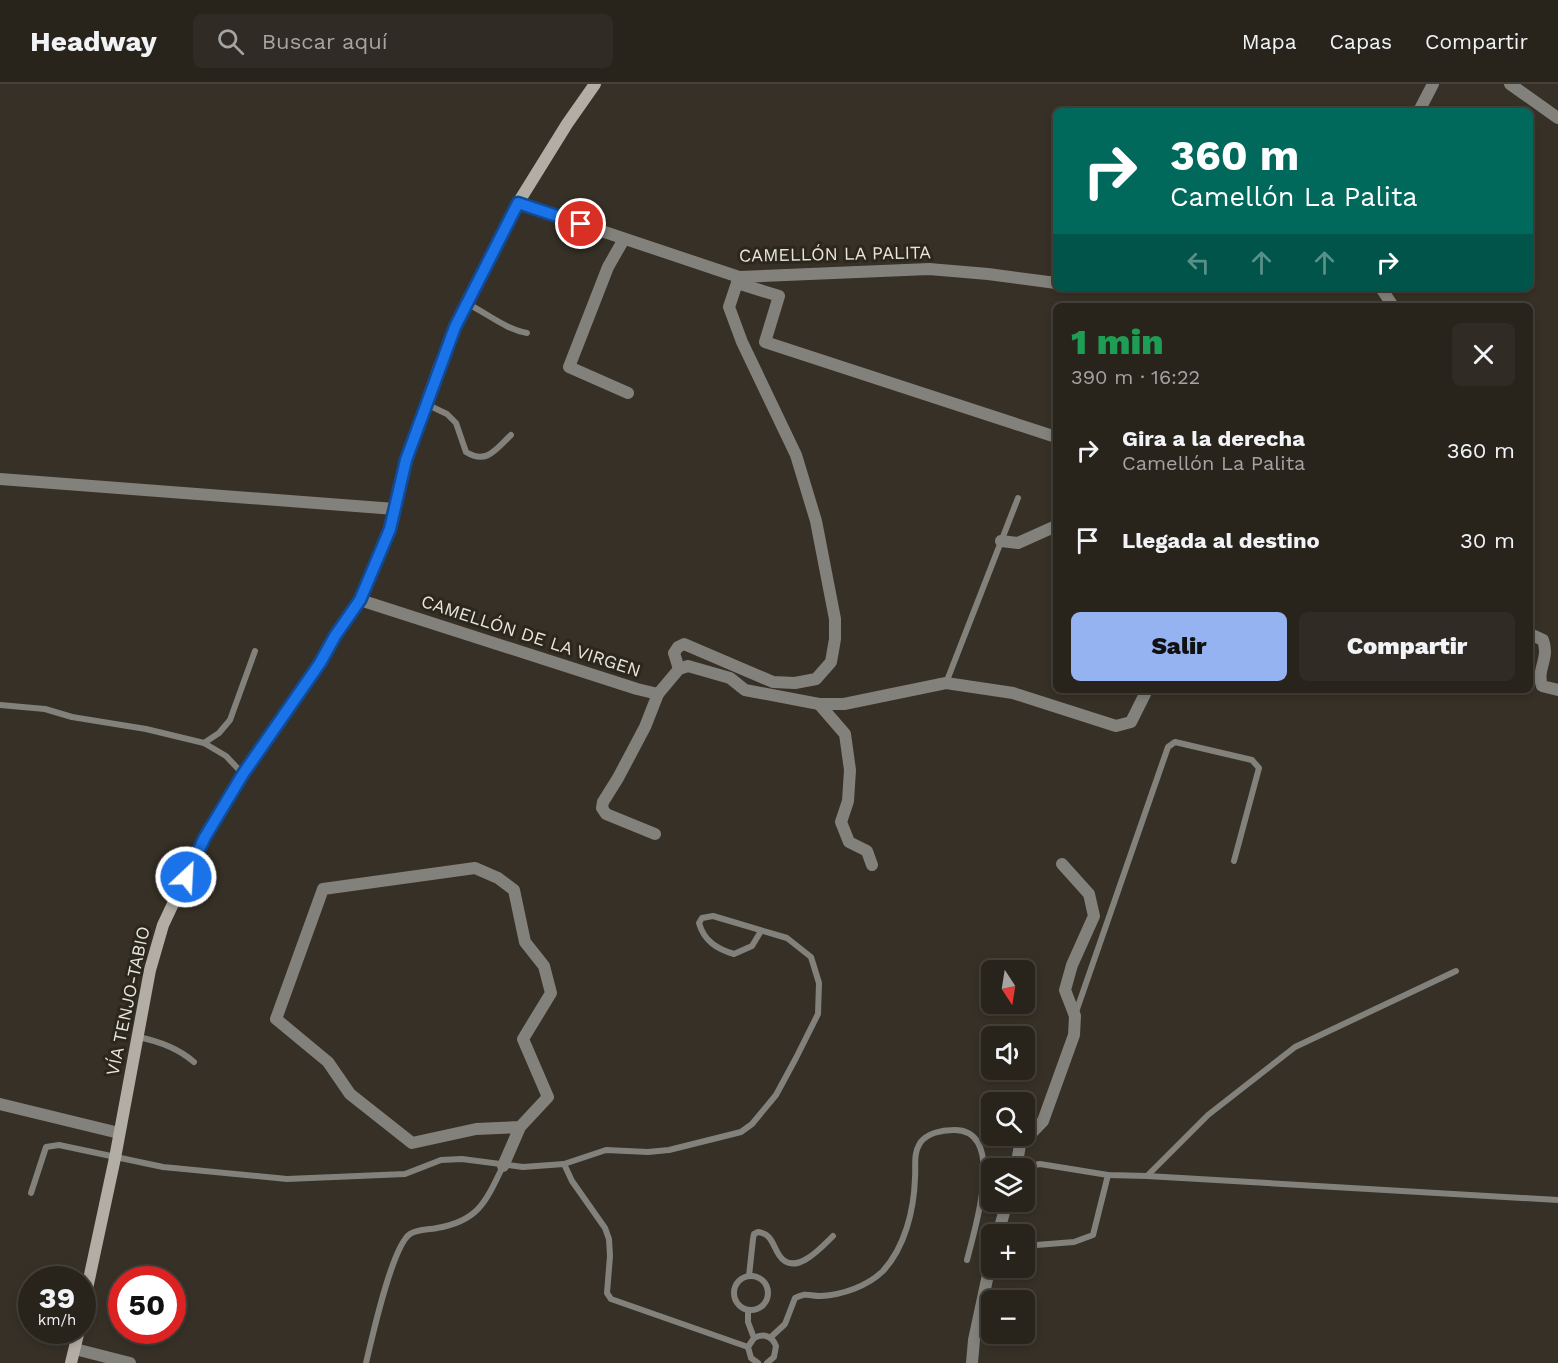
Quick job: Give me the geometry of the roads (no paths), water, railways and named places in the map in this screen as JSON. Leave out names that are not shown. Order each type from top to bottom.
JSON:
[{"type":"main road","name":"VÍA TENJO-TABIO","points":[[92,1266],[115,1158],[150,970],[163,925],[205,837],[243,774],[320,663],[335,636],[360,600],[390,529],[406,460],[466,303],[518,203],[595,84]]},
{"type":"main road","points":[[72,1363],[76,1344]]},
{"type":"street","points":[[1421,108],[1433,84]]},
{"type":"street","points":[[1509,84],[1558,118]]},
{"type":"street","name":"CAMELLÓN LA PALITA","points":[[518,203],[624,238],[738,280],[929,269],[988,274],[1053,284]]},
{"type":"street","points":[[624,238],[608,267],[569,367],[628,393]]},
{"type":"street","points":[[1053,436],[765,342],[779,296],[738,280],[729,307],[742,342],[796,455],[816,521],[835,619],[835,639],[831,662],[816,679],[795,683],[773,682],[684,644],[674,652],[679,669],[688,666],[730,678],[745,690],[819,704],[844,704],[946,684],[1013,693],[1116,726],[1131,722],[1145,693]]},
{"type":"street","points":[[0,479],[395,509]]},
{"type":"street","points":[[1001,541],[1018,543],[1053,527]]},
{"type":"street","name":"CAMELLÓN DE LA VIRGEN","points":[[360,600],[658,694],[679,669]]},
{"type":"street","points":[[1533,635],[1543,640],[1547,649],[1539,679],[1542,686],[1558,690]]},
{"type":"street","points":[[655,834],[606,814],[602,808],[603,802],[645,727],[658,694]]},
{"type":"street","points":[[819,704],[845,734],[850,771],[848,801],[841,822],[849,842],[867,851],[872,865]]},
{"type":"street","points":[[1018,1158],[1020,1145],[1043,1121],[1074,1035],[1075,1016],[1065,990],[1072,965],[1094,916],[1089,894],[1062,864]]},
{"type":"street","points":[[503,1166],[520,1127],[548,1096],[523,1039],[551,993],[544,966],[525,942],[514,890],[498,878],[475,868],[323,889],[276,1019],[328,1062],[350,1094],[412,1143],[476,1129],[520,1127]]},
{"type":"street","points":[[0,1104],[119,1133]]},
{"type":"street","points":[[972,1363],[974,1340],[987,1278]]},
{"type":"street","points":[[75,1349],[130,1363]]},
{"type":"lane","points":[[466,303],[486,312],[515,331],[527,333]]},
{"type":"lane","points":[[426,404],[447,414],[456,423],[466,452],[474,457],[482,459],[494,452],[511,435]]},
{"type":"lane","points":[[946,684],[1018,498]]},
{"type":"lane","points":[[204,742],[219,733],[230,720],[255,651]]},
{"type":"lane","points":[[0,705],[45,709],[72,717],[146,729],[204,742],[226,756],[243,774]]},
{"type":"lane","points":[[1075,1016],[1168,747],[1175,742],[1252,760],[1259,768],[1234,861]]},
{"type":"lane","points":[[31,1193],[46,1147],[59,1144],[163,1167],[287,1179],[405,1174],[441,1160],[462,1159],[523,1167],[564,1164],[606,1150],[648,1152],[693,1145],[741,1132],[752,1124],[776,1095],[818,1014],[819,983],[811,957],[787,938],[713,916],[702,918],[699,923],[713,945],[734,954],[752,946],[761,931]]},
{"type":"lane","points":[[1148,1176],[1208,1114],[1294,1047],[1456,970]]},
{"type":"lane","points":[[137,1037],[159,1041],[186,1055],[194,1062]]},
{"type":"lane","points":[[770,1338],[785,1324],[795,1298],[805,1293],[819,1296],[841,1293],[860,1286],[881,1273],[897,1254],[912,1211],[915,1156],[920,1144],[928,1136],[942,1131],[955,1130],[968,1133],[980,1142],[984,1159],[981,1202],[967,1260]]},
{"type":"lane","points":[[564,1164],[572,1181],[605,1228],[609,1239],[607,1293],[611,1299],[748,1347]]},
{"type":"lane","points":[[1035,1165],[1108,1175],[1558,1200]]},
{"type":"lane","points":[[366,1363],[392,1267],[405,1239],[411,1233],[419,1230],[460,1222],[472,1216],[486,1202],[503,1166]]},
{"type":"lane","points":[[1035,1245],[1074,1242],[1093,1235],[1108,1175]]},
{"type":"lane","points":[[749,1276],[754,1234],[758,1232],[765,1233],[772,1239],[778,1255],[783,1260],[798,1263],[807,1260],[833,1236]]},
{"type":"lane","points":[[749,1276],[755,1276],[765,1283],[767,1300],[759,1308],[747,1310],[738,1304],[734,1293],[739,1282],[749,1276]]},
{"type":"lane","points":[[747,1310],[748,1322],[754,1338]]},
{"type":"lane","points":[[758,1363],[751,1358],[748,1347],[754,1338],[759,1336],[774,1341],[777,1352],[769,1362]]}]
